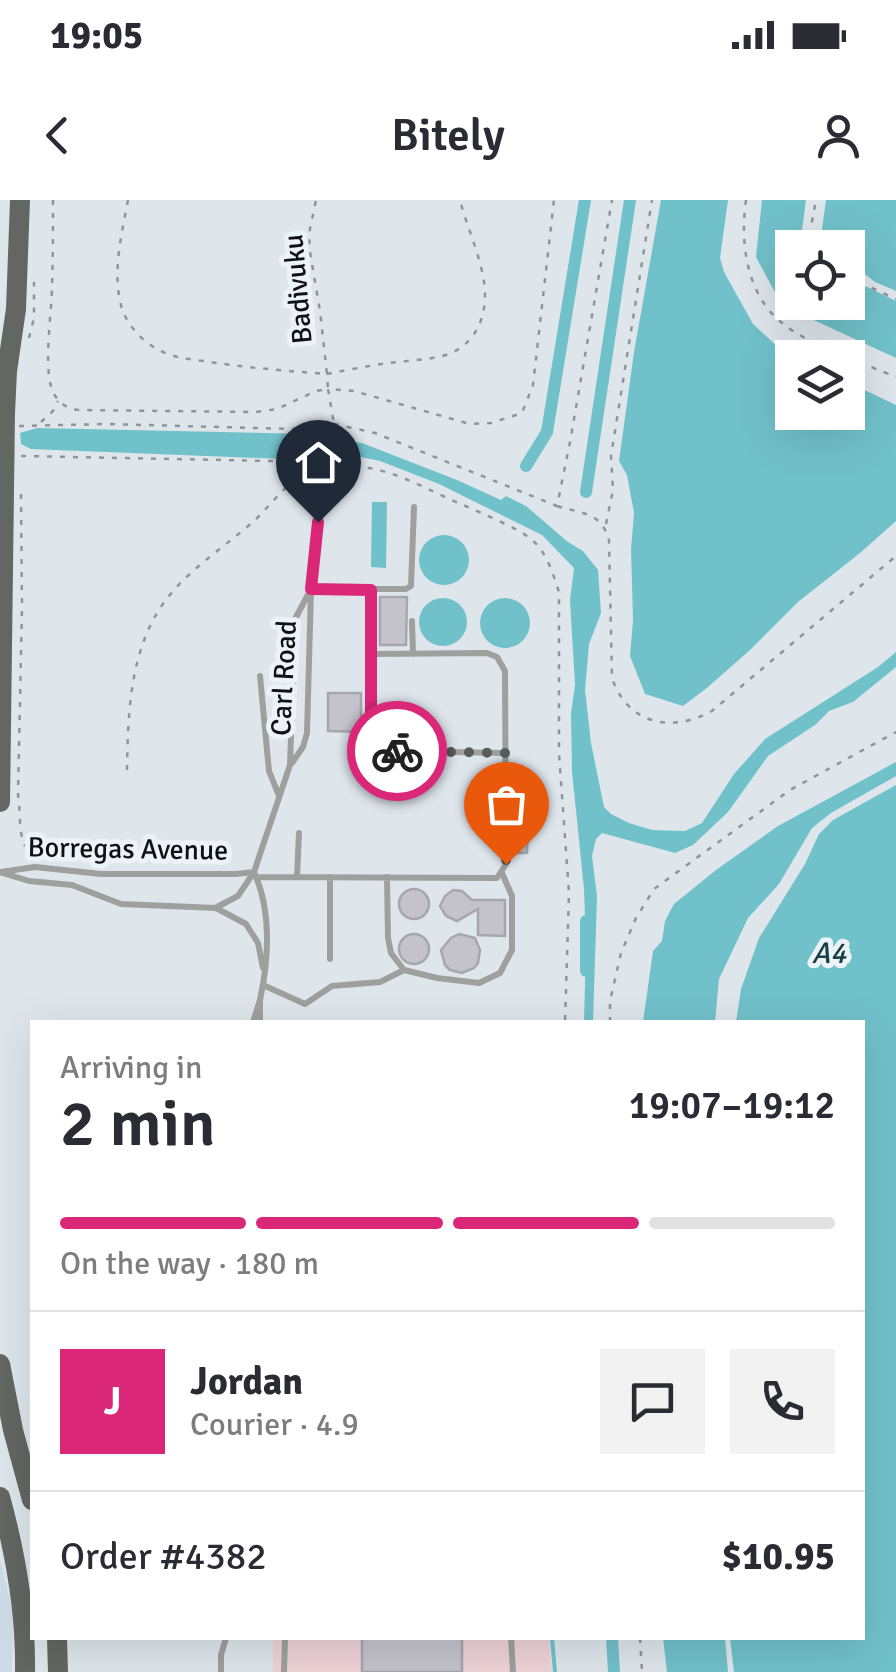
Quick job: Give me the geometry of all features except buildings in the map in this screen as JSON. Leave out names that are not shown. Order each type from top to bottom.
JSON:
[{"type":"main road","points":[[0,802],[4,459],[13,418],[3,370],[16,309],[20,200]]},
{"type":"main road","points":[[0,1364],[30,1493]]},
{"type":"main road","points":[[0,1497],[17,1566],[26,1632],[26,1672]]},
{"type":"main road","points":[[58,1640],[58,1672]]},
{"type":"lane","name":"Carl Road","points":[[290,765],[304,748],[307,733],[311,589],[321,489]]},
{"type":"lane","points":[[311,589],[412,586],[414,508]]},
{"type":"lane","name":"Carl Road","points":[[255,874],[290,765],[295,619],[311,589]]},
{"type":"lane","points":[[371,590],[371,739],[375,746],[394,751],[506,753]]},
{"type":"lane","points":[[412,621],[414,654]]},
{"type":"lane","points":[[255,874],[496,878],[502,873],[506,864],[506,671],[497,657],[487,654],[371,654]]},
{"type":"lane","points":[[260,676],[269,770],[280,797]]},
{"type":"lane","points":[[297,877],[299,833]]},
{"type":"lane","name":"Borregas Avenue","points":[[255,874],[101,874],[34,867],[0,872],[29,882],[72,885],[121,904],[216,908],[246,924],[258,942],[264,980]]},
{"type":"lane","points":[[387,878],[388,938],[391,952],[404,970],[478,984],[500,972],[512,950],[512,896],[502,873]]},
{"type":"lane","points":[[216,908],[238,896],[255,874]]},
{"type":"lane","points":[[255,874],[262,888],[268,944],[256,1020]]},
{"type":"lane","points":[[330,877],[330,959]]},
{"type":"lane","points":[[264,980],[304,1004],[332,986],[380,982],[404,970]]},
{"type":"lane","points":[[221,1672],[225,1640]]},
{"type":"lane","points":[[284,1672],[285,1640]]},
{"type":"lane","points":[[511,1640],[513,1672]]},
{"type":"path","points":[[53,200],[48,366],[52,392],[65,406],[79,410],[256,412],[277,409],[316,390],[328,389],[354,391],[470,424],[491,423],[522,413],[533,385],[554,200]]},
{"type":"path","points":[[128,200],[118,256],[120,303],[124,316],[149,345],[171,356],[327,374],[444,356],[469,342],[484,313],[484,283],[460,200]]},
{"type":"path","name":"Badivuku","points":[[316,200],[309,234],[310,252],[333,427]]},
{"type":"path","points":[[557,506],[612,200]]},
{"type":"path","points":[[605,526],[613,490],[611,456],[652,200]]},
{"type":"path","points":[[746,200],[744,250],[751,278],[765,305],[783,324],[807,338],[896,378]]},
{"type":"path","points":[[812,230],[816,200]]},
{"type":"path","points":[[30,336],[34,279]]},
{"type":"path","points":[[865,285],[896,299]]},
{"type":"path","points":[[38,424],[59,400]]},
{"type":"path","points":[[13,418],[38,424],[333,427],[375,433],[599,519],[609,540],[612,678],[619,696],[636,712],[657,722],[678,724],[696,720],[728,700],[896,556]]},
{"type":"path","points":[[323,472],[333,427]]},
{"type":"path","points":[[4,459],[325,462]]},
{"type":"path","points":[[126,770],[128,716],[136,666],[166,600],[299,477],[344,467],[390,474],[532,539],[543,553],[559,592],[559,754],[569,892],[565,1020]]},
{"type":"path","points":[[18,481],[22,608],[18,794],[25,846]]},
{"type":"path","points":[[610,1020],[610,1001],[621,952],[654,889],[790,790],[896,732]]},
{"type":"path","points":[[640,1640],[642,1672]]},
{"type":"shaded area","points":[[0,1559],[13,1614],[12,1672],[0,1672]]},
{"type":"shaded area","points":[[273,1640],[549,1640],[552,1672],[273,1672]]},
{"type":"water","points":[[661,200],[728,200],[720,258],[753,324],[775,344],[775,430],[865,430],[865,390],[896,405],[896,521],[798,602],[750,650],[683,706],[645,694],[630,656],[634,513],[627,475],[619,461]]},
{"type":"water","points":[[762,200],[806,200],[802,230],[775,230],[775,292],[756,257]]},
{"type":"water","points":[[826,200],[896,200],[896,291],[865,274],[865,230],[822,229]]},
{"type":"water","points":[[865,286],[896,301],[896,358],[865,344],[865,340],[814,320],[865,320]]},
{"type":"water","points":[[37,428],[308,434],[362,443],[501,500],[506,496],[526,506],[583,551],[598,570],[601,613],[589,644],[585,690],[604,807],[629,823],[652,830],[685,831],[702,823],[734,774],[765,739],[896,652],[896,667],[853,702],[829,711],[768,756],[728,812],[693,845],[675,853],[602,833],[596,839],[592,856],[597,896],[593,1020],[584,1020],[584,889],[572,772],[571,713],[575,685],[570,600],[574,568],[542,535],[439,484],[380,461],[328,447],[310,457],[283,459],[31,449],[21,444],[20,433]]},
{"type":"water","points":[[372,502],[387,502],[386,568],[371,567]]},
{"type":"water","points":[[444,535],[461,543],[469,560],[461,577],[444,585],[427,577],[419,560],[427,543]]},
{"type":"water","points":[[443,598],[460,605],[467,622],[460,639],[443,646],[426,639],[419,622],[426,605]]},
{"type":"water","points":[[505,598],[522,606],[530,623],[522,640],[505,648],[488,640],[480,623],[488,606]]},
{"type":"water","name":"A4","points":[[896,762],[896,776],[812,828],[779,884],[748,918],[719,979],[715,1020],[643,1020],[653,951],[662,941],[665,921],[674,904],[778,826]]},
{"type":"water","name":"A4","points":[[896,785],[896,1672],[734,1672],[730,1640],[865,1640],[865,1020],[736,1020],[741,989],[759,938],[819,834],[833,820]]},
{"type":"water","points":[[663,1640],[725,1640],[728,1672],[667,1672]]},
{"type":"waterway","points":[[526,466],[547,432],[585,200]]},
{"type":"waterway","points":[[586,492],[630,200]]},
{"type":"waterway","points":[[586,921],[586,971]]},
{"type":"waterway","points":[[552,1640],[555,1672]]},
{"type":"waterway","points":[[612,1640],[614,1672]]},
{"type":"way so far","points":[[397,751],[506,753],[506,864]]},
{"type":"route","points":[[318,522],[311,589],[371,590],[371,739],[382,750],[397,751]]}]
